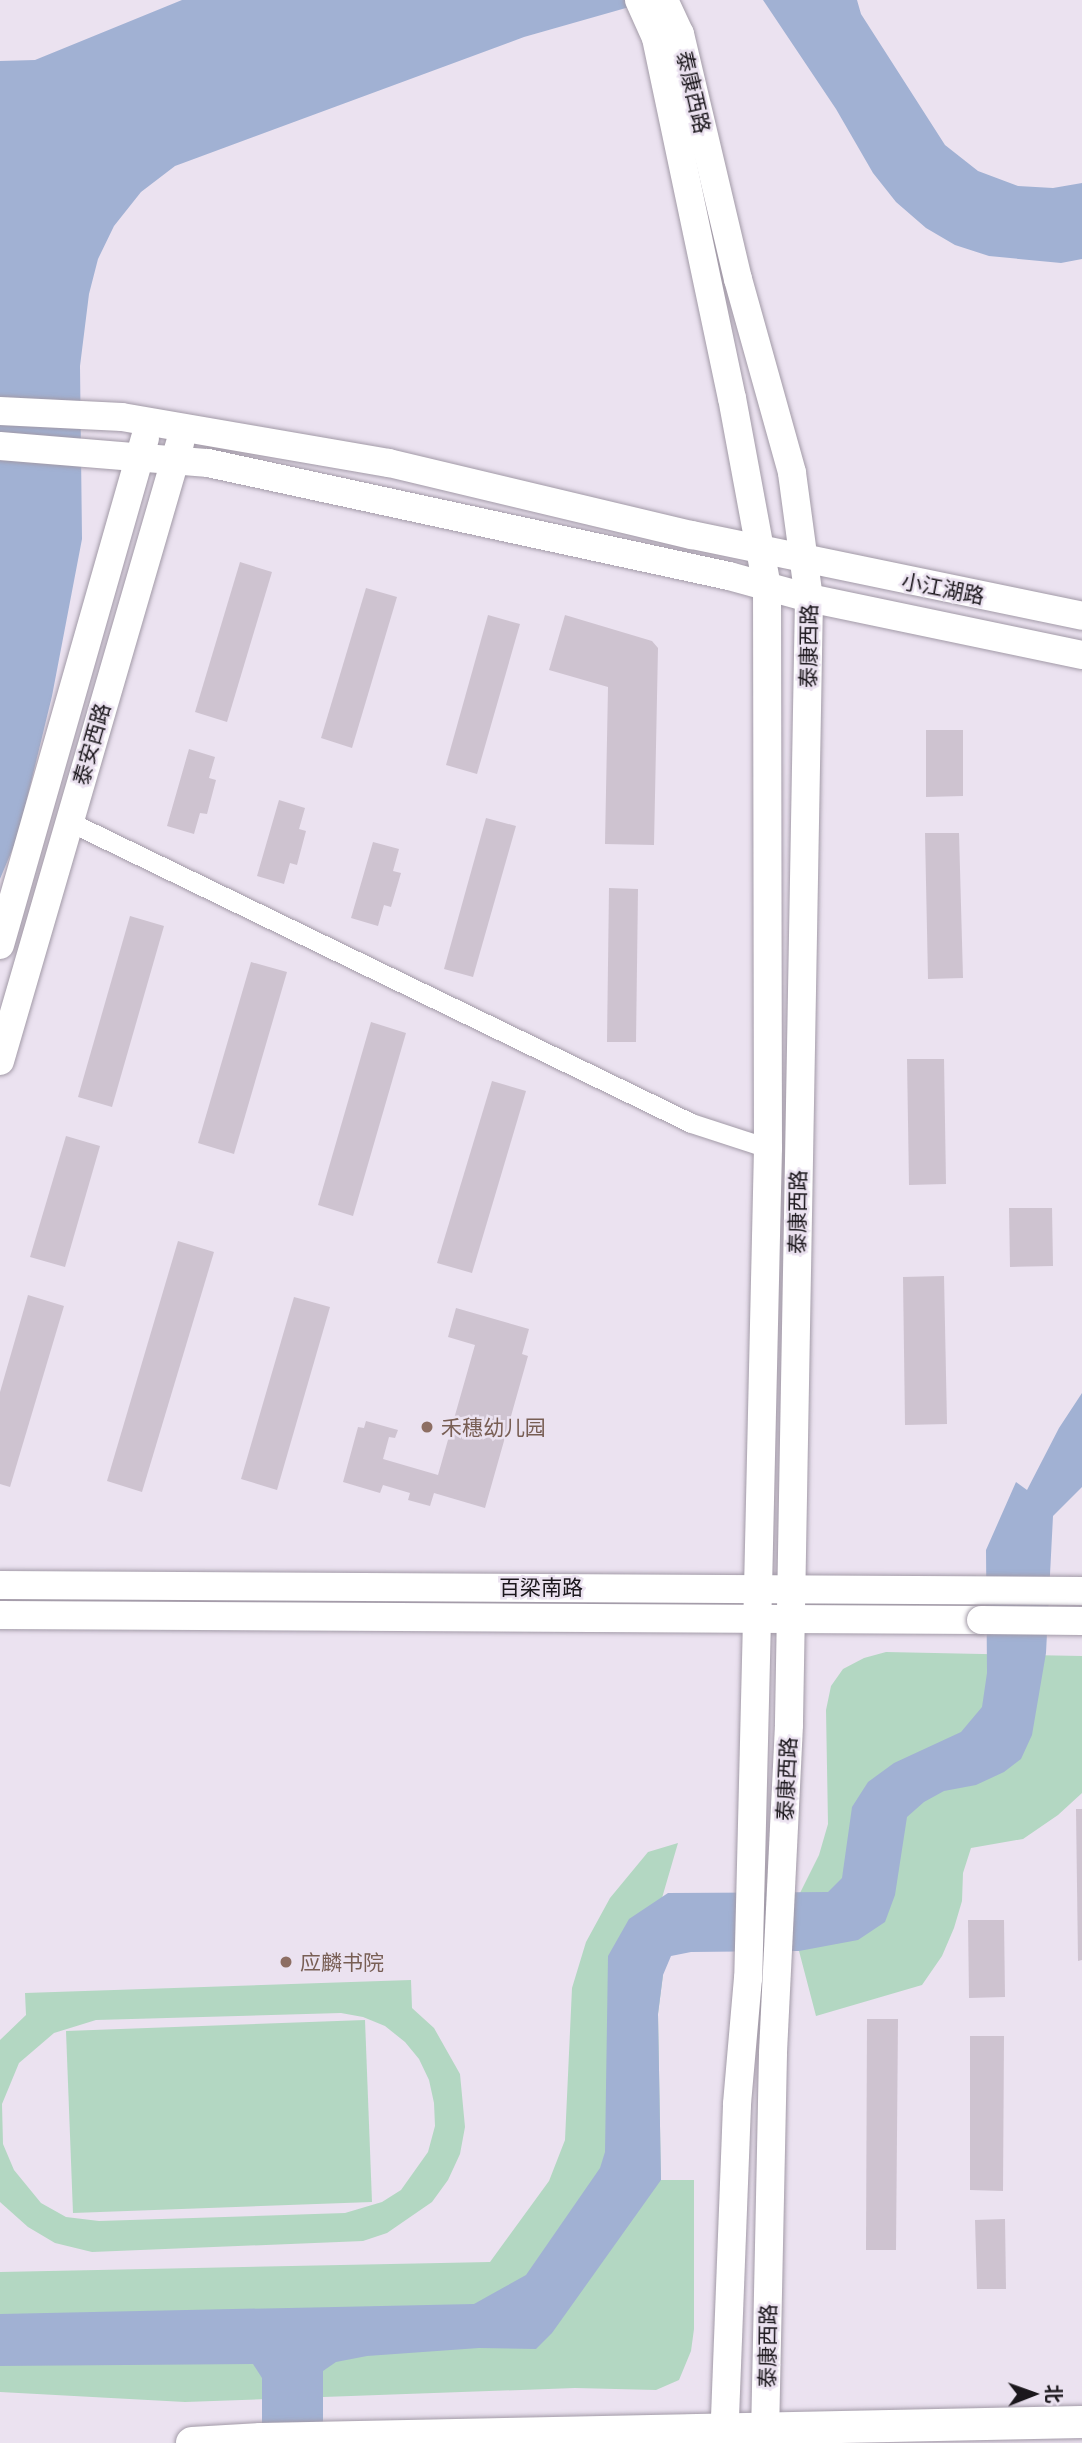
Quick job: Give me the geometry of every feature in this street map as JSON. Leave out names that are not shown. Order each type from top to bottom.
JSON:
[{"type":"main road","name":"泰康西路","points":[[639,0],[667,34],[738,279],[792,473],[809,598],[790,1619],[773,2054],[765,2436]]},
{"type":"main road","name":"泰康西路","points":[[664,0],[667,34],[763,550],[767,587],[768,1148],[748,1978],[737,2105],[725,2436]]},
{"type":"main road","name":"小江湖路","points":[[0,411],[92,415],[149,421],[389,463],[763,550],[1082,616]]},
{"type":"main road","name":"泰安西路","points":[[0,945],[149,421]]},
{"type":"main road","name":"泰安西路","points":[[0,1061],[185,427]]},
{"type":"main road","name":"小江湖路","points":[[0,446],[141,456],[208,464],[809,598],[1082,655]]},
{"type":"main road","name":"百梁南路","points":[[0,1585],[1082,1591]]},
{"type":"main road","name":"百梁南路","points":[[0,1615],[1082,1621]]},
{"type":"main road","points":[[192,2443],[329,2437],[765,2436],[1082,2422]]},
{"type":"street","points":[[68,821],[691,1123],[768,1148]]},
{"type":"green space","points":[[886,1652],[1082,1656],[1082,1793],[1058,1815],[1023,1839],[971,1848],[963,1873],[962,1901],[954,1928],[942,1956],[922,1985],[816,2016],[799,1951],[800,1893],[819,1855],[828,1824],[826,1710],[831,1686],[843,1669],[864,1658]]},
{"type":"green space","points":[[678,1843],[662,1898],[663,1975],[658,2014],[661,2180],[694,2180],[694,2329],[691,2351],[679,2380],[656,2390],[575,2388],[185,2402],[0,2392],[0,2272],[490,2262],[549,2181],[565,2140],[572,1988],[586,1942],[610,1898],[648,1852]]},
{"type":"green space","points":[[411,1980],[412,2008],[434,2028],[460,2074],[465,2127],[460,2154],[448,2180],[432,2202],[387,2233],[363,2241],[92,2252],[55,2243],[28,2227],[0,2202],[0,2040],[26,2015],[25,1993]],"holes":[[[341,2013],[363,2017],[385,2026],[405,2042],[419,2059],[429,2080],[434,2103],[435,2126],[428,2152],[401,2190],[382,2202],[345,2213],[99,2221],[66,2217],[41,2203],[14,2170],[3,2144],[2,2104],[19,2063],[54,2033],[96,2020]]]},
{"type":"green space","points":[[365,2020],[372,2202],[73,2213],[66,2031]]},
{"type":"water","points":[[182,0],[654,0],[524,37],[175,166],[141,192],[114,226],[98,259],[89,294],[80,366],[82,539],[52,696],[18,836],[0,879],[0,61],[35,60]]},
{"type":"water","points":[[763,0],[857,0],[861,14],[945,145],[978,171],[1018,186],[1053,188],[1082,183],[1082,259],[1061,263],[989,256],[955,245],[926,228],[896,202],[873,173],[836,109]]},
{"type":"water","points":[[1082,1393],[1082,1487],[1053,1516],[1046,1653],[1032,1735],[1021,1759],[1004,1772],[976,1785],[944,1791],[924,1802],[907,1817],[895,1895],[885,1922],[858,1940],[799,1951],[691,1952],[671,1956],[663,1975],[658,2014],[661,2180],[552,2333],[536,2349],[479,2348],[367,2356],[336,2362],[323,2371],[323,2443],[262,2443],[262,2378],[253,2364],[0,2366],[0,2314],[474,2304],[526,2275],[600,2168],[605,2152],[608,1956],[629,1919],[668,1893],[828,1892],[842,1878],[852,1807],[868,1782],[894,1763],[961,1732],[982,1707],[987,1673],[986,1550],[1016,1482],[1027,1490],[1059,1428]]},
{"type":"building","points":[[240,562],[272,572],[227,722],[195,712]]},
{"type":"building","points":[[366,588],[397,597],[352,748],[321,738]]},
{"type":"building","points":[[488,615],[520,624],[477,774],[446,765]]},
{"type":"building","points":[[565,615],[652,641],[658,648],[654,845],[605,844],[608,687],[549,670]]},
{"type":"building","points":[[926,730],[963,730],[963,796],[926,797]]},
{"type":"building","points":[[189,749],[215,757],[209,778],[216,780],[207,814],[200,813],[194,834],[167,826]]},
{"type":"building","points":[[279,800],[305,808],[299,829],[306,831],[297,865],[290,863],[284,884],[257,876]]},
{"type":"building","points":[[486,818],[516,826],[473,977],[444,969]]},
{"type":"building","points":[[925,833],[959,833],[963,978],[928,979]]},
{"type":"building","points":[[373,842],[399,849],[393,871],[401,873],[391,907],[384,905],[378,926],[351,918]]},
{"type":"building","points":[[609,888],[638,889],[636,1042],[607,1042]]},
{"type":"building","points":[[130,916],[164,926],[112,1107],[78,1097]]},
{"type":"building","points":[[251,962],[287,972],[234,1154],[198,1143]]},
{"type":"building","points":[[371,1022],[406,1033],[353,1216],[318,1205]]},
{"type":"building","points":[[907,1059],[944,1059],[946,1184],[909,1185]]},
{"type":"building","points":[[492,1081],[526,1091],[472,1273],[437,1263]]},
{"type":"building","points":[[66,1136],[100,1146],[65,1267],[30,1257]]},
{"type":"building","points":[[1009,1208],[1052,1208],[1053,1266],[1010,1267]]},
{"type":"building","points":[[178,1241],[214,1252],[142,1492],[107,1481]]},
{"type":"building","points":[[944,1276],[947,1424],[905,1425],[903,1277]]},
{"type":"building","points":[[28,1295],[64,1306],[10,1487],[0,1484],[0,1392]]},
{"type":"building","points":[[294,1297],[330,1307],[277,1490],[241,1479]]},
{"type":"building","points":[[456,1308],[529,1329],[522,1354],[528,1356],[485,1508],[434,1493],[430,1506],[408,1500],[410,1493],[383,1485],[380,1493],[343,1482],[358,1427],[364,1428],[366,1421],[398,1430],[395,1438],[389,1437],[383,1459],[438,1475],[475,1345],[448,1337]]},
{"type":"building","points":[[1076,1809],[1082,1809],[1082,1960],[1078,1961]]},
{"type":"building","points":[[968,1920],[1004,1920],[1005,1997],[969,1998]]},
{"type":"building","points":[[867,2019],[898,2019],[896,2250],[866,2250]]},
{"type":"building","points":[[970,2036],[1004,2036],[1003,2191],[970,2190]]},
{"type":"building","points":[[1005,2219],[1006,2289],[977,2289],[975,2220]]},
{"type":"place","name":"禾穗幼儿园","points":[[427,1427]]},
{"type":"place","name":"应麟书院","points":[[286,1962]]}]
